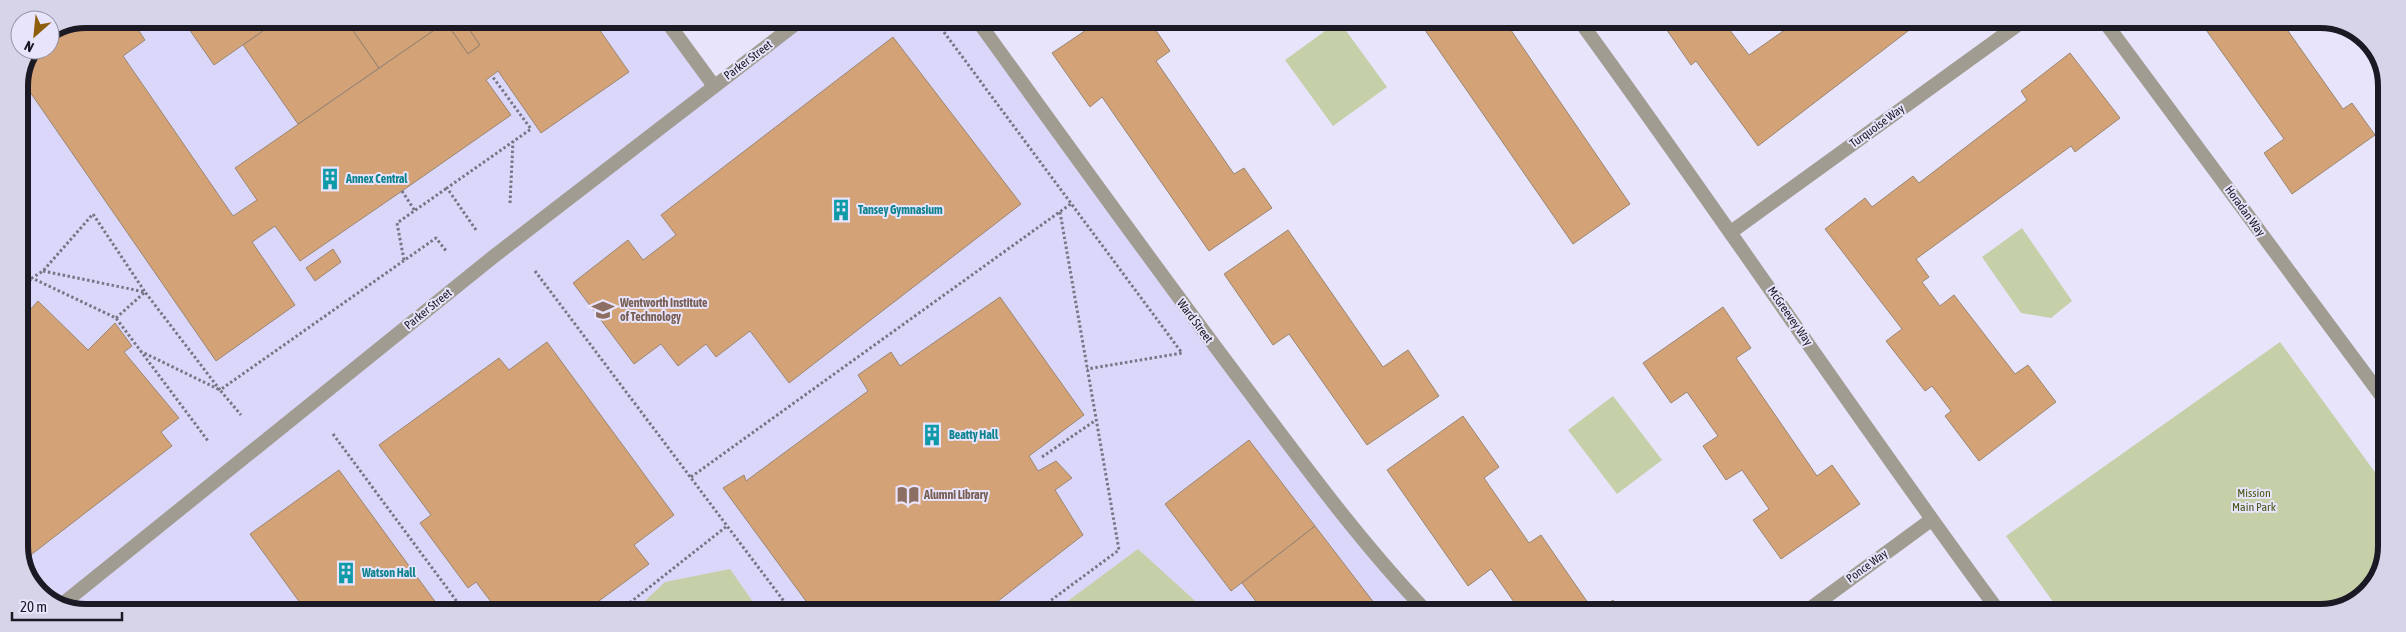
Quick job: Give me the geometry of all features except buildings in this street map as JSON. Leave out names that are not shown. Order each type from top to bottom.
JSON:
[{"type":"street","points":[[672,27],[714,86]]},
{"type":"street","name":"Parker Street","points":[[66,601],[494,257],[793,27]]},
{"type":"street","name":"Ward Street","points":[[982,27],[1156,269],[1312,475],[1419,604]]},
{"type":"street","name":"McGreevey Way","points":[[1584,27],[1731,232],[1931,520],[1993,604]]},
{"type":"street","name":"Turquoise Way","points":[[1731,232],[2015,27]]},
{"type":"street","name":"Horadan Way","points":[[2108,27],[2378,391]]},
{"type":"street","name":"Ponce Way","points":[[1816,604],[1931,520]]},
{"type":"path","points":[[940,27],[1182,353],[1087,369]]},
{"type":"path","points":[[404,260],[397,223],[531,129],[492,76]]},
{"type":"path","points":[[510,203],[513,141]]},
{"type":"path","points":[[447,188],[476,230]]},
{"type":"path","points":[[402,191],[415,210]]},
{"type":"path","points":[[691,478],[1072,203]]},
{"type":"path","points":[[1046,604],[1119,550],[1060,212]]},
{"type":"path","points":[[27,283],[43,271],[93,214],[144,292],[241,415]]},
{"type":"path","points":[[220,390],[436,238],[447,252]]},
{"type":"path","points":[[43,271],[144,292]]},
{"type":"path","points":[[535,271],[786,604]]},
{"type":"path","points":[[27,279],[32,278],[116,318],[208,441]]},
{"type":"path","points":[[116,318],[144,292]]},
{"type":"path","points":[[140,350],[220,390]]},
{"type":"path","points":[[1042,457],[1096,420]]},
{"type":"path","points":[[333,434],[458,604]]},
{"type":"path","points":[[628,604],[728,526]]},
{"type":"shaded area","name":"Wentworth Institute of Technology","points":[[85,27],[671,27],[714,86],[791,27],[982,27],[1156,269],[1421,604],[85,604],[74,603],[56,597],[35,576],[28,551],[27,85],[34,60],[60,60],[60,34]]},
{"type":"green space","points":[[1331,27],[1343,27],[1387,87],[1333,126],[1285,60]]},
{"type":"green space","points":[[2022,228],[2072,301],[2051,318],[2021,313],[1982,257]]},
{"type":"green space","name":"Mission Main Park","points":[[2280,342],[2378,476],[2378,547],[2374,569],[2371,576],[2356,593],[2346,599],[2328,604],[2055,604],[2006,536]]},
{"type":"green space","points":[[1613,396],[1662,460],[1617,494],[1568,430]]},
{"type":"green space","points":[[1138,549],[1199,604],[1064,604]]},
{"type":"green space","points":[[730,569],[754,604],[642,604],[665,582]]},
{"type":"place","name":"Annex Central","points":[[330,179]]},
{"type":"place","name":"Tansey Gymnasium","points":[[841,210]]},
{"type":"place","name":"Wentworth Institute of Technology","points":[[603,310]]},
{"type":"place","name":"Beatty Hall","points":[[932,435]]},
{"type":"place","name":"Alumni Library","points":[[908,495]]},
{"type":"place","name":"Watson Hall","points":[[346,573]]}]
